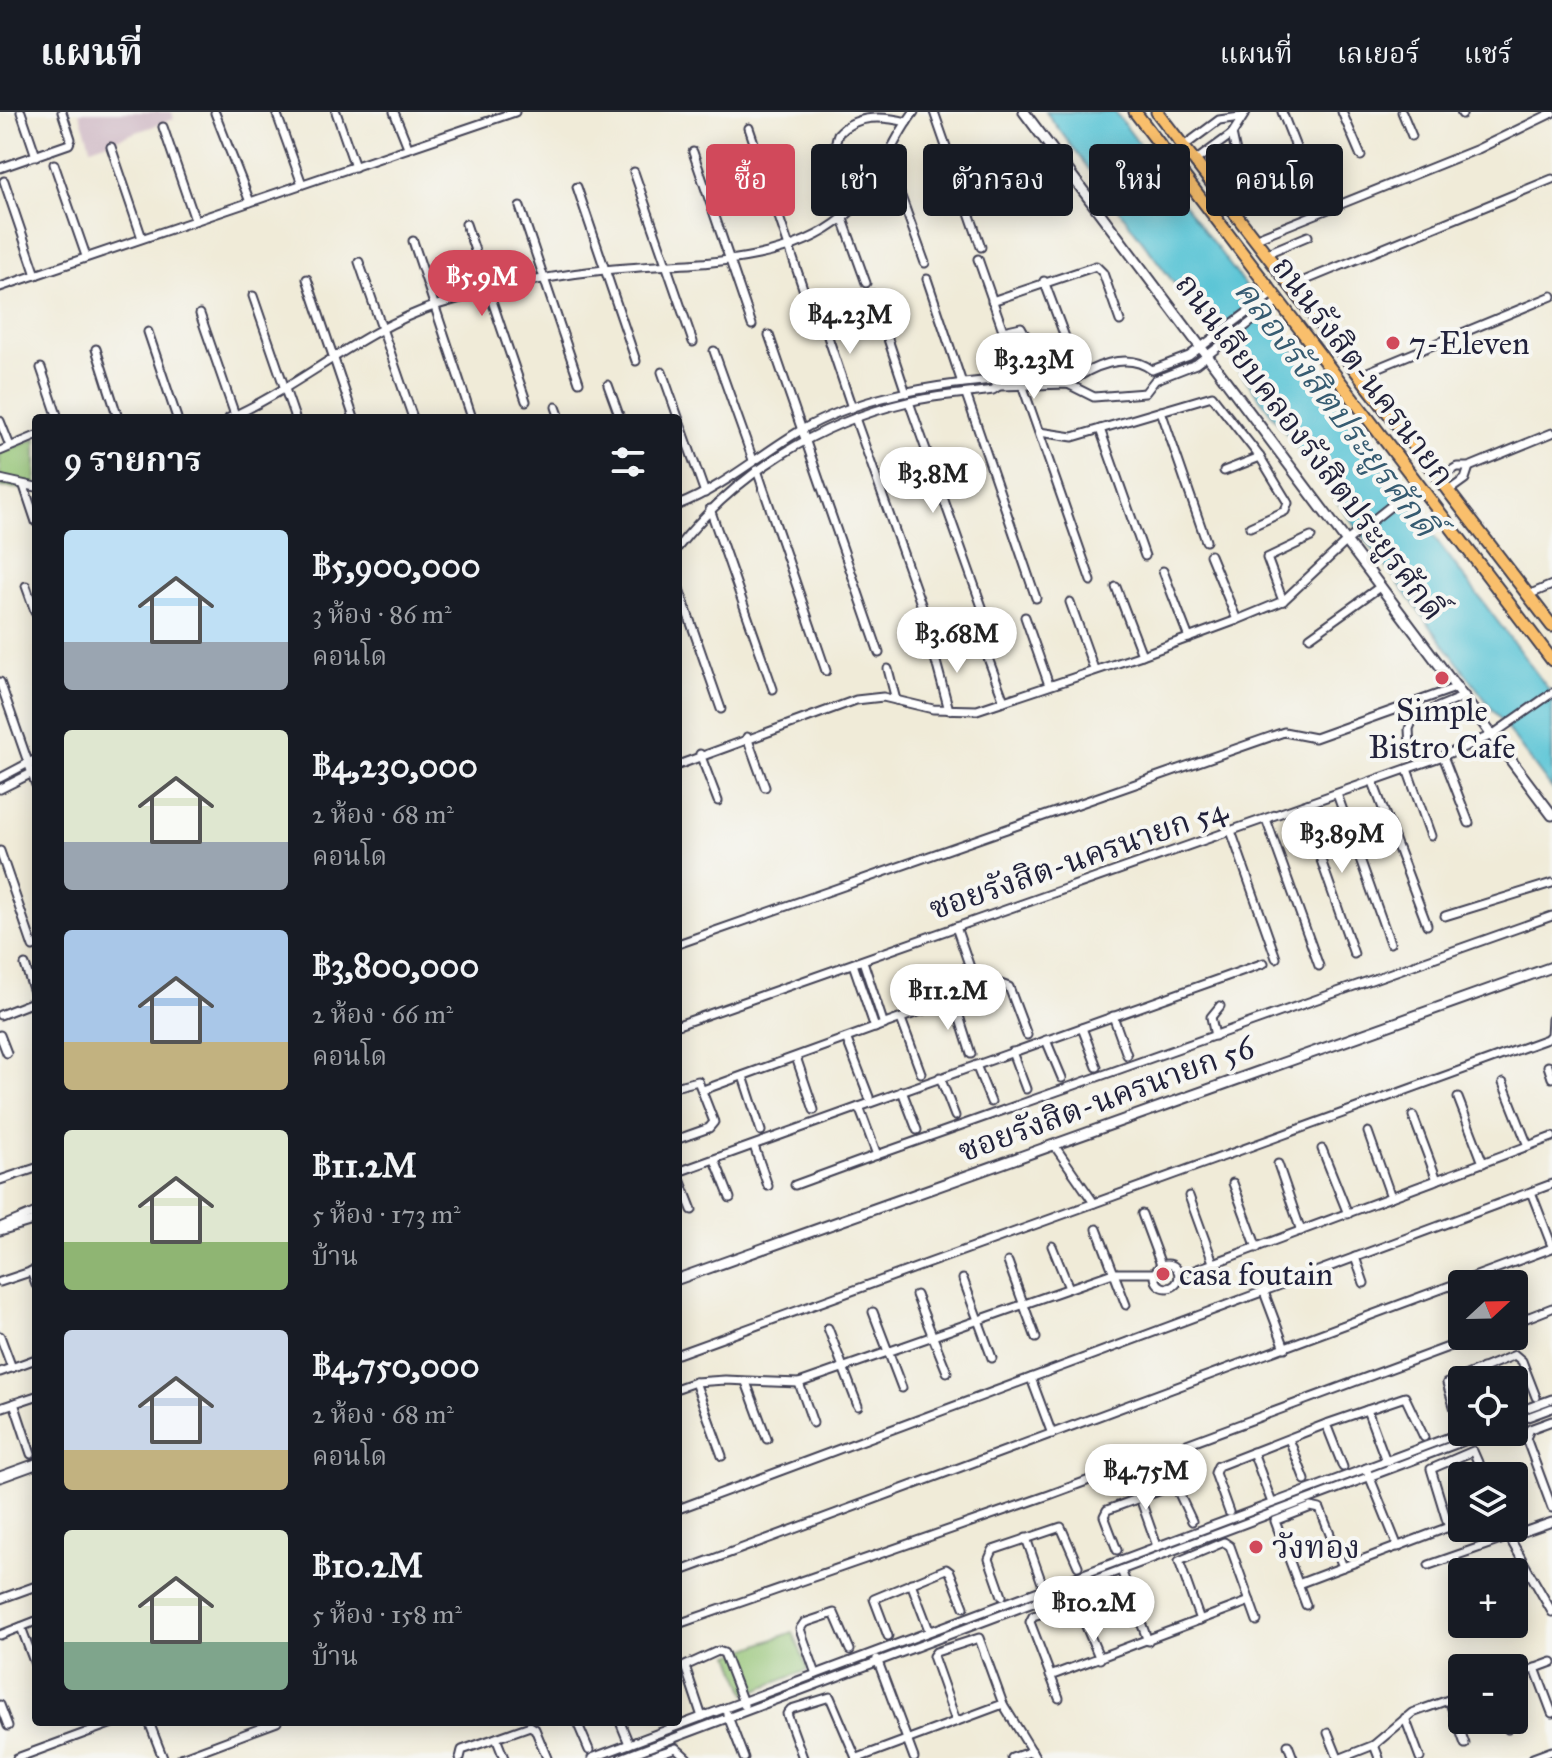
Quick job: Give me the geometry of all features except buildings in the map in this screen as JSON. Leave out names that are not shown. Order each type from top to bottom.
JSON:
[{"type":"main road","name":"ถนนรังสิต-นครนายก","points":[[1135,112],[1412,489],[1552,660]]},
{"type":"main road","name":"ถนนรังสิต-นครนายก","points":[[1157,112],[1182,144]]},
{"type":"main road","name":"ถนนรังสิต-นครนายก","points":[[1190,154],[1357,376],[1552,626]]},
{"type":"street","points":[[21,112],[36,156]]},
{"type":"street","points":[[0,168],[70,143],[62,112]]},
{"type":"street","points":[[276,112],[302,184]]},
{"type":"street","points":[[336,112],[355,167]]},
{"type":"street","points":[[394,112],[408,147]]},
{"type":"street","points":[[0,287],[515,112]]},
{"type":"street","points":[[896,144],[914,112]]},
{"type":"street","points":[[934,112],[981,247]]},
{"type":"street","name":"ถนนเลียบคลองรังสิตประยูรศักดิ์","points":[[1024,112],[1351,537],[1381,586],[1494,733],[1552,815]]},
{"type":"street","points":[[1282,112],[1295,144]]},
{"type":"street","points":[[1342,112],[1361,156]]},
{"type":"street","points":[[1402,112],[1412,136]]},
{"type":"street","points":[[215,113],[250,202]]},
{"type":"street","points":[[1254,239],[1478,149],[1552,113]]},
{"type":"street","points":[[1187,144],[1219,120],[1243,115]]},
{"type":"street","points":[[1195,161],[1232,134],[1243,115]]},
{"type":"street","points":[[836,144],[838,134],[865,119],[877,117],[907,122]]},
{"type":"street","points":[[163,127],[195,220]]},
{"type":"street","points":[[749,128],[808,303]]},
{"type":"street","points":[[1232,134],[1234,144]]},
{"type":"street","points":[[111,147],[142,238]]},
{"type":"street","points":[[693,152],[752,325]]},
{"type":"street","points":[[54,164],[86,256]]},
{"type":"street","points":[[634,172],[693,342]]},
{"type":"street","points":[[1289,287],[1552,179]]},
{"type":"street","points":[[4,181],[36,275]]},
{"type":"street","points":[[577,187],[636,361]]},
{"type":"street","points":[[520,207],[579,382]]},
{"type":"street","points":[[907,213],[925,263]]},
{"type":"street","points":[[238,414],[382,328],[435,306],[544,278],[729,259],[788,247],[846,216]]},
{"type":"street","points":[[843,219],[866,283]]},
{"type":"street","points":[[466,224],[526,401]]},
{"type":"street","points":[[1265,254],[1308,236]]},
{"type":"street","points":[[413,241],[471,414]]},
{"type":"street","points":[[978,259],[1091,581]]},
{"type":"street","points":[[359,262],[412,414]]},
{"type":"street","points":[[992,301],[1096,266],[1103,273],[1120,321]]},
{"type":"street","points":[[307,279],[353,414]]},
{"type":"street","points":[[927,279],[962,383]]},
{"type":"street","points":[[1044,281],[1068,345]]},
{"type":"street","points":[[873,294],[906,393]]},
{"type":"street","points":[[253,296],[294,414]]},
{"type":"street","points":[[1357,376],[1552,296]]},
{"type":"street","points":[[682,541],[710,509],[757,470],[806,441],[855,418],[909,402],[993,390],[999,386],[1068,384],[1094,397],[1145,393],[1155,380],[1186,370],[1213,339],[1271,301]]},
{"type":"street","points":[[1152,370],[1219,346],[1271,301]]},
{"type":"street","points":[[820,313],[852,408]]},
{"type":"street","points":[[200,314],[232,414]]},
{"type":"street","points":[[1003,331],[1021,327],[1036,354],[1051,351],[1055,342]]},
{"type":"street","points":[[148,332],[176,414]]},
{"type":"street","points":[[769,335],[879,653]]},
{"type":"street","points":[[96,349],[117,414]]},
{"type":"street","points":[[714,351],[753,460]]},
{"type":"street","points":[[1068,384],[1085,371],[1103,364],[1135,361],[1152,370],[1155,380]]},
{"type":"street","points":[[41,368],[57,414]]},
{"type":"street","points":[[662,372],[677,414]]},
{"type":"street","points":[[682,503],[705,493],[802,430],[852,408],[906,393],[962,383],[992,380],[999,386]]},
{"type":"street","points":[[608,385],[619,414]]},
{"type":"street","points":[[966,394],[1036,598]]},
{"type":"street","points":[[1039,432],[1061,438],[1212,396],[1286,495],[1288,507],[1250,527]]},
{"type":"street","points":[[909,402],[986,618]]},
{"type":"street","points":[[556,407],[559,414]]},
{"type":"street","points":[[1161,411],[1206,541]]},
{"type":"street","points":[[855,418],[932,635]]},
{"type":"street","points":[[0,421],[10,446]]},
{"type":"street","points":[[682,428],[705,493]]},
{"type":"street","points":[[1100,429],[1145,556]]},
{"type":"street","points":[[1437,479],[1457,467],[1469,467],[1552,433]]},
{"type":"street","points":[[0,451],[32,438]]},
{"type":"street","points":[[1224,471],[1260,457]]},
{"type":"street","points":[[1447,492],[1465,479],[1469,467]]},
{"type":"street","points":[[757,470],[826,671]]},
{"type":"street","points":[[0,479],[32,487]]},
{"type":"street","points":[[24,486],[32,510]]},
{"type":"street","points":[[682,763],[856,700],[896,700],[949,710],[977,710],[1237,620],[1283,601],[1351,537],[1412,489]]},
{"type":"street","points":[[710,509],[773,689]]},
{"type":"street","points":[[1283,601],[1267,558],[1311,537]]},
{"type":"street","points":[[1210,555],[1237,620]]},
{"type":"street","points":[[1163,571],[1189,638]]},
{"type":"street","points":[[1528,595],[1552,585]]},
{"type":"street","points":[[26,586],[32,603]]},
{"type":"street","points":[[1310,637],[1381,586]]},
{"type":"street","points":[[1116,587],[1142,655]]},
{"type":"street","points":[[682,597],[721,709]]},
{"type":"street","points":[[1070,602],[1094,669]]},
{"type":"street","points":[[1025,617],[1049,685]]},
{"type":"street","points":[[979,634],[1004,701]]},
{"type":"street","points":[[932,647],[949,710]]},
{"type":"street","points":[[888,669],[896,700]]},
{"type":"street","points":[[0,682],[32,769]]},
{"type":"street","points":[[682,943],[1284,732],[1315,738],[1458,687]]},
{"type":"street","name":"ซอยรังสิต-นครนายก 54","points":[[682,1024],[1443,756],[1494,733],[1552,693]]},
{"type":"street","points":[[1410,747],[1409,729],[1414,717],[1465,696]]},
{"type":"street","points":[[747,737],[765,787]]},
{"type":"street","points":[[700,754],[718,801]]},
{"type":"street","points":[[1443,756],[1469,823]]},
{"type":"street","points":[[0,778],[32,762]]},
{"type":"street","points":[[1407,769],[1431,836]]},
{"type":"street","points":[[0,789],[32,773]]},
{"type":"street","points":[[1373,782],[1427,925]]},
{"type":"street","points":[[1337,794],[1390,943]]},
{"type":"street","points":[[1302,806],[1354,954]]},
{"type":"street","points":[[1266,819],[1319,966]]},
{"type":"street","points":[[1231,831],[1276,958]]},
{"type":"street","points":[[0,851],[32,944]]},
{"type":"street","points":[[1445,916],[1552,883]]},
{"type":"street","points":[[795,1185],[1552,916]]},
{"type":"street","points":[[956,927],[974,979]]},
{"type":"street","points":[[863,961],[884,1025]]},
{"type":"street","points":[[682,1172],[1264,963]]},
{"type":"street","points":[[853,964],[875,1028]]},
{"type":"street","points":[[25,965],[32,987]]},
{"type":"street","name":"ซอยรังสิต-นครนายก 56","points":[[682,1278],[1552,967]]},
{"type":"street","points":[[703,1090],[1004,983],[1009,987],[1027,1035]]},
{"type":"street","points":[[954,1000],[971,1054]]},
{"type":"street","points":[[0,1016],[32,1002]]},
{"type":"street","points":[[1215,1036],[1211,1017],[1220,1006]]},
{"type":"street","points":[[1113,1016],[1127,1055]]},
{"type":"street","points":[[901,1019],[921,1073]]},
{"type":"street","points":[[682,1353],[1547,1039],[1551,1035],[1552,1019]]},
{"type":"street","points":[[1082,1028],[1097,1067]]},
{"type":"street","points":[[0,1035],[7,1053]]},
{"type":"street","points":[[847,1040],[869,1097]]},
{"type":"street","points":[[1046,1040],[1062,1078]]},
{"type":"street","points":[[1012,1052],[1026,1089]]},
{"type":"street","points":[[796,1057],[814,1110]]},
{"type":"street","points":[[976,1065],[991,1102]]},
{"type":"street","points":[[1548,1066],[1552,1078]]},
{"type":"street","points":[[743,1076],[761,1131]]},
{"type":"street","points":[[940,1077],[955,1116]]},
{"type":"street","points":[[682,1085],[695,1080],[703,1090],[713,1126],[682,1138]]},
{"type":"street","points":[[1503,1083],[1528,1146]]},
{"type":"street","points":[[902,1091],[917,1130]]},
{"type":"street","points":[[1458,1098],[1483,1163]]},
{"type":"street","points":[[859,1107],[877,1155]]},
{"type":"street","points":[[1413,1116],[1437,1180]]},
{"type":"street","points":[[1368,1132],[1391,1197]]},
{"type":"street","points":[[1179,1276],[1552,1137]]},
{"type":"street","points":[[1054,1145],[1094,1203]]},
{"type":"street","points":[[754,1146],[768,1186]]},
{"type":"street","points":[[1322,1149],[1348,1214]]},
{"type":"street","points":[[715,1160],[730,1198]]},
{"type":"street","points":[[1278,1164],[1301,1231]]},
{"type":"street","points":[[0,1180],[32,1169]]},
{"type":"street","points":[[1233,1183],[1257,1248]]},
{"type":"street","points":[[682,1184],[692,1210]]},
{"type":"street","points":[[682,1508],[1552,1184]]},
{"type":"street","points":[[682,1571],[1552,1247],[1531,1192]]},
{"type":"street","points":[[1189,1196],[1214,1265]]},
{"type":"street","points":[[0,1229],[32,1214]]},
{"type":"street","points":[[1142,1214],[1161,1265]]},
{"type":"street","points":[[0,1229],[32,1221]]},
{"type":"street","points":[[1097,1229],[1126,1305]]},
{"type":"street","points":[[1052,1246],[1069,1288]]},
{"type":"street","points":[[1355,1257],[1364,1283]]},
{"type":"street","points":[[1008,1262],[1036,1338]]},
{"type":"street","points":[[1161,1265],[1173,1265],[1179,1276],[1177,1284],[1165,1288],[1155,1281],[1155,1273],[1161,1265]]},
{"type":"street","points":[[0,1282],[32,1272]]},
{"type":"street","points":[[682,1387],[695,1382],[799,1383],[1113,1273],[1155,1273]]},
{"type":"street","points":[[963,1279],[992,1358]]},
{"type":"street","points":[[1264,1292],[1285,1348]]},
{"type":"street","points":[[916,1295],[947,1372]]},
{"type":"street","points":[[1528,1317],[1552,1308]]},
{"type":"street","points":[[873,1312],[902,1388]]},
{"type":"street","points":[[828,1328],[858,1406]]},
{"type":"street","points":[[0,1336],[12,1368]]},
{"type":"street","points":[[682,1623],[1049,1495],[1448,1347]]},
{"type":"street","points":[[1488,1366],[1518,1356],[1522,1366]]},
{"type":"street","points":[[0,1372],[32,1360]]},
{"type":"street","points":[[1031,1378],[1052,1434]]},
{"type":"street","points":[[1528,1379],[1536,1397]]},
{"type":"street","points":[[695,1382],[722,1456]]},
{"type":"street","points":[[746,1382],[767,1439]]},
{"type":"street","points":[[799,1383],[813,1423]]},
{"type":"street","points":[[0,1408],[32,1397]]},
{"type":"street","points":[[1229,1512],[1215,1469],[1253,1452],[1405,1397],[1424,1437]]},
{"type":"street","points":[[1528,1408],[1552,1399]]},
{"type":"street","points":[[14,1403],[32,1453]]},
{"type":"street","points":[[1528,1417],[1552,1408]]},
{"type":"street","points":[[1367,1410],[1386,1461]]},
{"type":"street","points":[[1552,1421],[1526,1433],[1549,1489],[1552,1508]]},
{"type":"street","points":[[1326,1424],[1343,1467]]},
{"type":"street","points":[[682,1724],[1448,1438]]},
{"type":"street","points":[[1289,1439],[1305,1480]]},
{"type":"street","points":[[621,1758],[1452,1446]]},
{"type":"street","points":[[1448,1525],[1431,1469],[1473,1451],[1478,1462]]},
{"type":"street","points":[[1253,1452],[1272,1503]]},
{"type":"street","points":[[0,1477],[32,1460]]},
{"type":"street","points":[[1386,1461],[1410,1462]]},
{"type":"street","points":[[1366,1468],[1398,1547]]},
{"type":"street","points":[[1117,1550],[1104,1512],[1140,1498],[1175,1485],[1192,1521]]},
{"type":"street","points":[[1140,1498],[1157,1546]]},
{"type":"street","points":[[1306,1605],[1275,1521],[1311,1507],[1320,1509],[1343,1567]]},
{"type":"street","points":[[1528,1530],[1552,1522]]},
{"type":"street","points":[[1002,1596],[989,1554],[1026,1538],[1061,1527],[1078,1566]]},
{"type":"street","points":[[1298,1584],[1448,1528]]},
{"type":"street","points":[[1026,1538],[1044,1589]]},
{"type":"street","points":[[1200,1620],[1179,1561],[1224,1542],[1230,1546],[1257,1621]]},
{"type":"street","points":[[1429,1565],[1495,1542]]},
{"type":"street","points":[[1512,1542],[1552,1612]]},
{"type":"street","points":[[1118,1561],[1148,1641]]},
{"type":"street","points":[[888,1636],[874,1599],[911,1583],[948,1569],[964,1607]]},
{"type":"street","points":[[911,1583],[929,1630]]},
{"type":"street","points":[[0,1599],[32,1587]]},
{"type":"street","points":[[1050,1676],[1250,1601]]},
{"type":"street","points":[[1059,1698],[1030,1619],[1071,1602],[1076,1603],[1100,1659]]},
{"type":"street","points":[[816,1674],[800,1626],[834,1613],[850,1650]]},
{"type":"street","points":[[0,1635],[32,1623]]},
{"type":"street","points":[[21,1627],[32,1656]]},
{"type":"street","points":[[956,1721],[933,1656],[972,1638],[982,1643],[1003,1704],[1034,1755],[1012,1758]]},
{"type":"street","points":[[702,1717],[685,1666],[718,1651],[724,1653],[746,1711]]},
{"type":"street","points":[[874,1652],[914,1758]]},
{"type":"street","points":[[1528,1671],[1552,1662]]},
{"type":"street","points":[[1535,1668],[1552,1713]]},
{"type":"street","points":[[803,1758],[787,1714],[824,1697],[834,1700],[857,1758],[1003,1704]]},
{"type":"street","points":[[1328,1733],[1340,1758],[1374,1745],[1405,1718],[1448,1700]]},
{"type":"street","points":[[0,1705],[8,1726]]},
{"type":"street","points":[[725,1709],[744,1758]]},
{"type":"street","points":[[1405,1718],[1420,1758]]},
{"type":"street","points":[[17,1758],[104,1726]]},
{"type":"street","points":[[151,1726],[163,1758]]},
{"type":"street","points":[[181,1758],[266,1726]]},
{"type":"street","points":[[460,1758],[462,1750],[533,1726],[547,1758]]},
{"type":"street","points":[[579,1726],[590,1754],[678,1726]]},
{"type":"street","points":[[622,1726],[629,1744]]},
{"type":"street","points":[[1461,1734],[1465,1744]]},
{"type":"street","points":[[496,1738],[504,1758]]},
{"type":"street","points":[[1288,1745],[1293,1758]]},
{"type":"street","points":[[1374,1745],[1379,1758]]},
{"type":"street","points":[[646,1758],[676,1748],[687,1758]]},
{"type":"street","points":[[1533,1758],[1552,1751]]},
{"type":"shaded area","points":[[79,112],[172,112],[174,119],[91,148]]},
{"type":"green space","points":[[32,440],[32,490],[0,487],[0,452]]},
{"type":"green space","points":[[793,1632],[808,1670],[746,1694],[731,1655]]},
{"type":"water","points":[[1046,112],[1115,112],[1139,144],[1089,144],[1089,170],[1073,144]]},
{"type":"water","name":"คลองรังสิตประยูรศักดิ์","points":[[1190,212],[1552,694],[1552,789],[1124,216],[1190,216]]},
{"type":"place","name":"7-Eleven","points":[[1393,343]]},
{"type":"place","name":"Simple Bistro Cafe","points":[[1442,678]]},
{"type":"place","name":"casa foutain","points":[[1163,1274]]},
{"type":"place","name":"วังทอง","points":[[1256,1547]]}]
